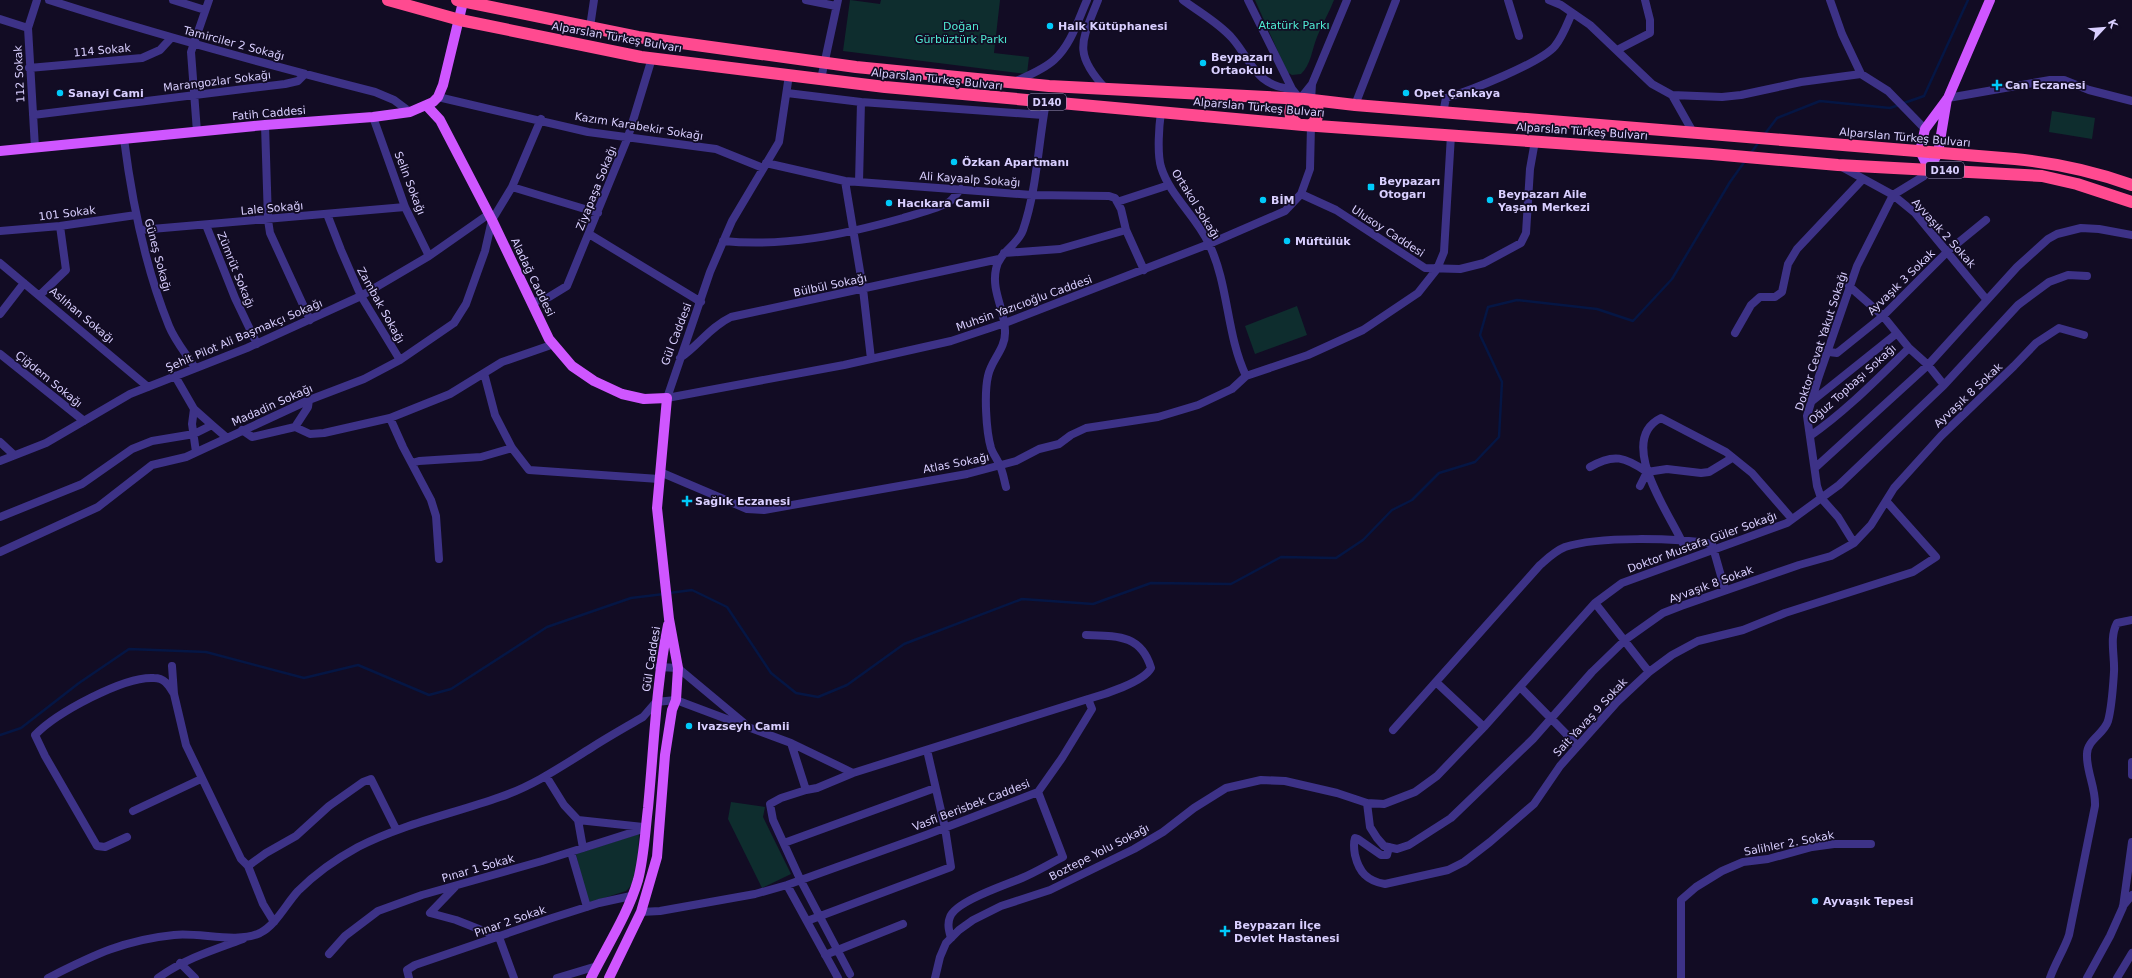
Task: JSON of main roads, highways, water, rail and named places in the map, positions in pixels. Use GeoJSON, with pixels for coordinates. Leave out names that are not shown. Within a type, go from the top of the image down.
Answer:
{"type":"FeatureCollection","features":[{"type":"Feature","properties":{"kind":"highway","name":"Alparslan Türkeş Bulvarı"},"geometry":{"type":"LineString","coordinates":[[388,0],[460,20],[652,58],[885,87],[1298,124],[1754,157],[1838,165],[2042,176],[2077,184],[2132,202]]}},
{"type":"Feature","properties":{"kind":"highway","name":"Alparslan Türkeş Bulvarı"},"geometry":{"type":"LineString","coordinates":[[461,1],[638,37],[824,63],[1013,82],[1106,89],[1305,100],[1694,134],[1776,139],[2052,162],[2084,169],[2132,185]]}},
{"type":"Feature","properties":{"kind":"highway"},"geometry":{"type":"LineString","coordinates":[[1298,124],[1293,120],[1290,110],[1293,103],[1305,100],[1316,105],[1318,112],[1316,120],[1311,125]]}},
{"type":"Feature","properties":{"kind":"main road"},"geometry":{"type":"LineString","coordinates":[[1929,169],[1938,153],[1948,98],[1990,0]]}},
{"type":"Feature","properties":{"kind":"main road"},"geometry":{"type":"LineString","coordinates":[[460,20],[461,1]]}},
{"type":"Feature","properties":{"kind":"main road","name":"Fatih Caddesi"},"geometry":{"type":"LineString","coordinates":[[0,151],[265,125],[373,117],[410,112],[427,106],[438,97],[443,85],[460,20]]}},
{"type":"Feature","properties":{"kind":"main road"},"geometry":{"type":"LineString","coordinates":[[1929,169],[1920,151],[1925,129],[1948,98]]}},
{"type":"Feature","properties":{"kind":"main road","name":"Aladağ Caddesi"},"geometry":{"type":"LineString","coordinates":[[427,106],[440,120],[491,217],[531,303],[554,344],[572,366],[594,381],[622,394],[644,399],[667,398]]}},
{"type":"Feature","properties":{"kind":"main road","name":"Gül Caddesi"},"geometry":{"type":"LineString","coordinates":[[608,978],[642,910],[657,857],[665,755],[672,710],[676,700],[678,668],[669,619],[657,508],[667,398]]}},
{"type":"Feature","properties":{"kind":"main road","name":"Gül Caddesi"},"geometry":{"type":"LineString","coordinates":[[591,978],[631,896],[641,860],[646,828],[660,667],[669,619]]}},
{"type":"Feature","properties":{"kind":"main road"},"geometry":{"type":"LineString","coordinates":[[642,910],[631,896],[648,892]]}},
{"type":"Feature","properties":{"kind":"waterway"},"geometry":{"type":"LineString","coordinates":[[1904,103],[1924,96],[1968,0]]}},
{"type":"Feature","properties":{"kind":"waterway"},"geometry":{"type":"LineString","coordinates":[[1764,135],[1777,118],[1820,101],[1890,108],[1899,105]]}},
{"type":"Feature","properties":{"kind":"waterway"},"geometry":{"type":"LineString","coordinates":[[1750,154],[1759,142]]}},
{"type":"Feature","properties":{"kind":"waterway"},"geometry":{"type":"LineString","coordinates":[[669,593],[692,590],[727,607],[771,673],[796,693],[818,697],[847,685],[904,644],[1022,599],[1093,604],[1151,583],[1231,584],[1281,557],[1336,558],[1363,540],[1392,510],[1412,500],[1439,473],[1475,462],[1499,437],[1502,382],[1480,335],[1488,307],[1517,300],[1597,309],[1633,321],[1672,279],[1730,182],[1745,161]]}},
{"type":"Feature","properties":{"kind":"waterway"},"geometry":{"type":"LineString","coordinates":[[0,735],[21,728],[79,683],[129,649],[206,652],[304,678],[358,665],[429,695],[451,689],[547,627],[631,598],[664,594]]}},
{"type":"Feature","properties":{"kind":"place","name":"Halk Kütüphanesi"},"geometry":{"type":"Point","coordinates":[1050,26]}},
{"type":"Feature","properties":{"kind":"place","name":"Beypazarı Ortaokulu"},"geometry":{"type":"Point","coordinates":[1203,63]}},
{"type":"Feature","properties":{"kind":"place","name":"Can Eczanesi"},"geometry":{"type":"Point","coordinates":[1997,85]}},
{"type":"Feature","properties":{"kind":"place","name":"Sanayi Cami"},"geometry":{"type":"Point","coordinates":[60,93]}},
{"type":"Feature","properties":{"kind":"place","name":"Opet Çankaya"},"geometry":{"type":"Point","coordinates":[1406,93]}},
{"type":"Feature","properties":{"kind":"place","name":"Özkan Apartmanı"},"geometry":{"type":"Point","coordinates":[954,162]}},
{"type":"Feature","properties":{"kind":"place","name":"Beypazarı Otogarı"},"geometry":{"type":"Point","coordinates":[1371,187]}},
{"type":"Feature","properties":{"kind":"place","name":"BİM"},"geometry":{"type":"Point","coordinates":[1263,200]}},
{"type":"Feature","properties":{"kind":"place","name":"Beypazarı Aile Yaşam Merkezi"},"geometry":{"type":"Point","coordinates":[1490,200]}},
{"type":"Feature","properties":{"kind":"place","name":"Hacıkara Camii"},"geometry":{"type":"Point","coordinates":[889,203]}},
{"type":"Feature","properties":{"kind":"place","name":"Müftülük"},"geometry":{"type":"Point","coordinates":[1287,241]}},
{"type":"Feature","properties":{"kind":"place","name":"Sağlık Eczanesi"},"geometry":{"type":"Point","coordinates":[687,501]}},
{"type":"Feature","properties":{"kind":"place","name":"Ivazseyh Camii"},"geometry":{"type":"Point","coordinates":[689,726]}},
{"type":"Feature","properties":{"kind":"place","name":"Ayvaşık Tepesi"},"geometry":{"type":"Point","coordinates":[1815,901]}},
{"type":"Feature","properties":{"kind":"place","name":"Beypazarı İlçe Devlet Hastanesi"},"geometry":{"type":"Point","coordinates":[1225,931]}},
{"type":"Feature","properties":{"kind":"park label","name":"Atatürk Parkı"},"geometry":{"type":"Point","coordinates":[1294,25]}},
{"type":"Feature","properties":{"kind":"park label","name":"Doğan Gürbüztürk Parkı"},"geometry":{"type":"Point","coordinates":[961,32]}}]}
